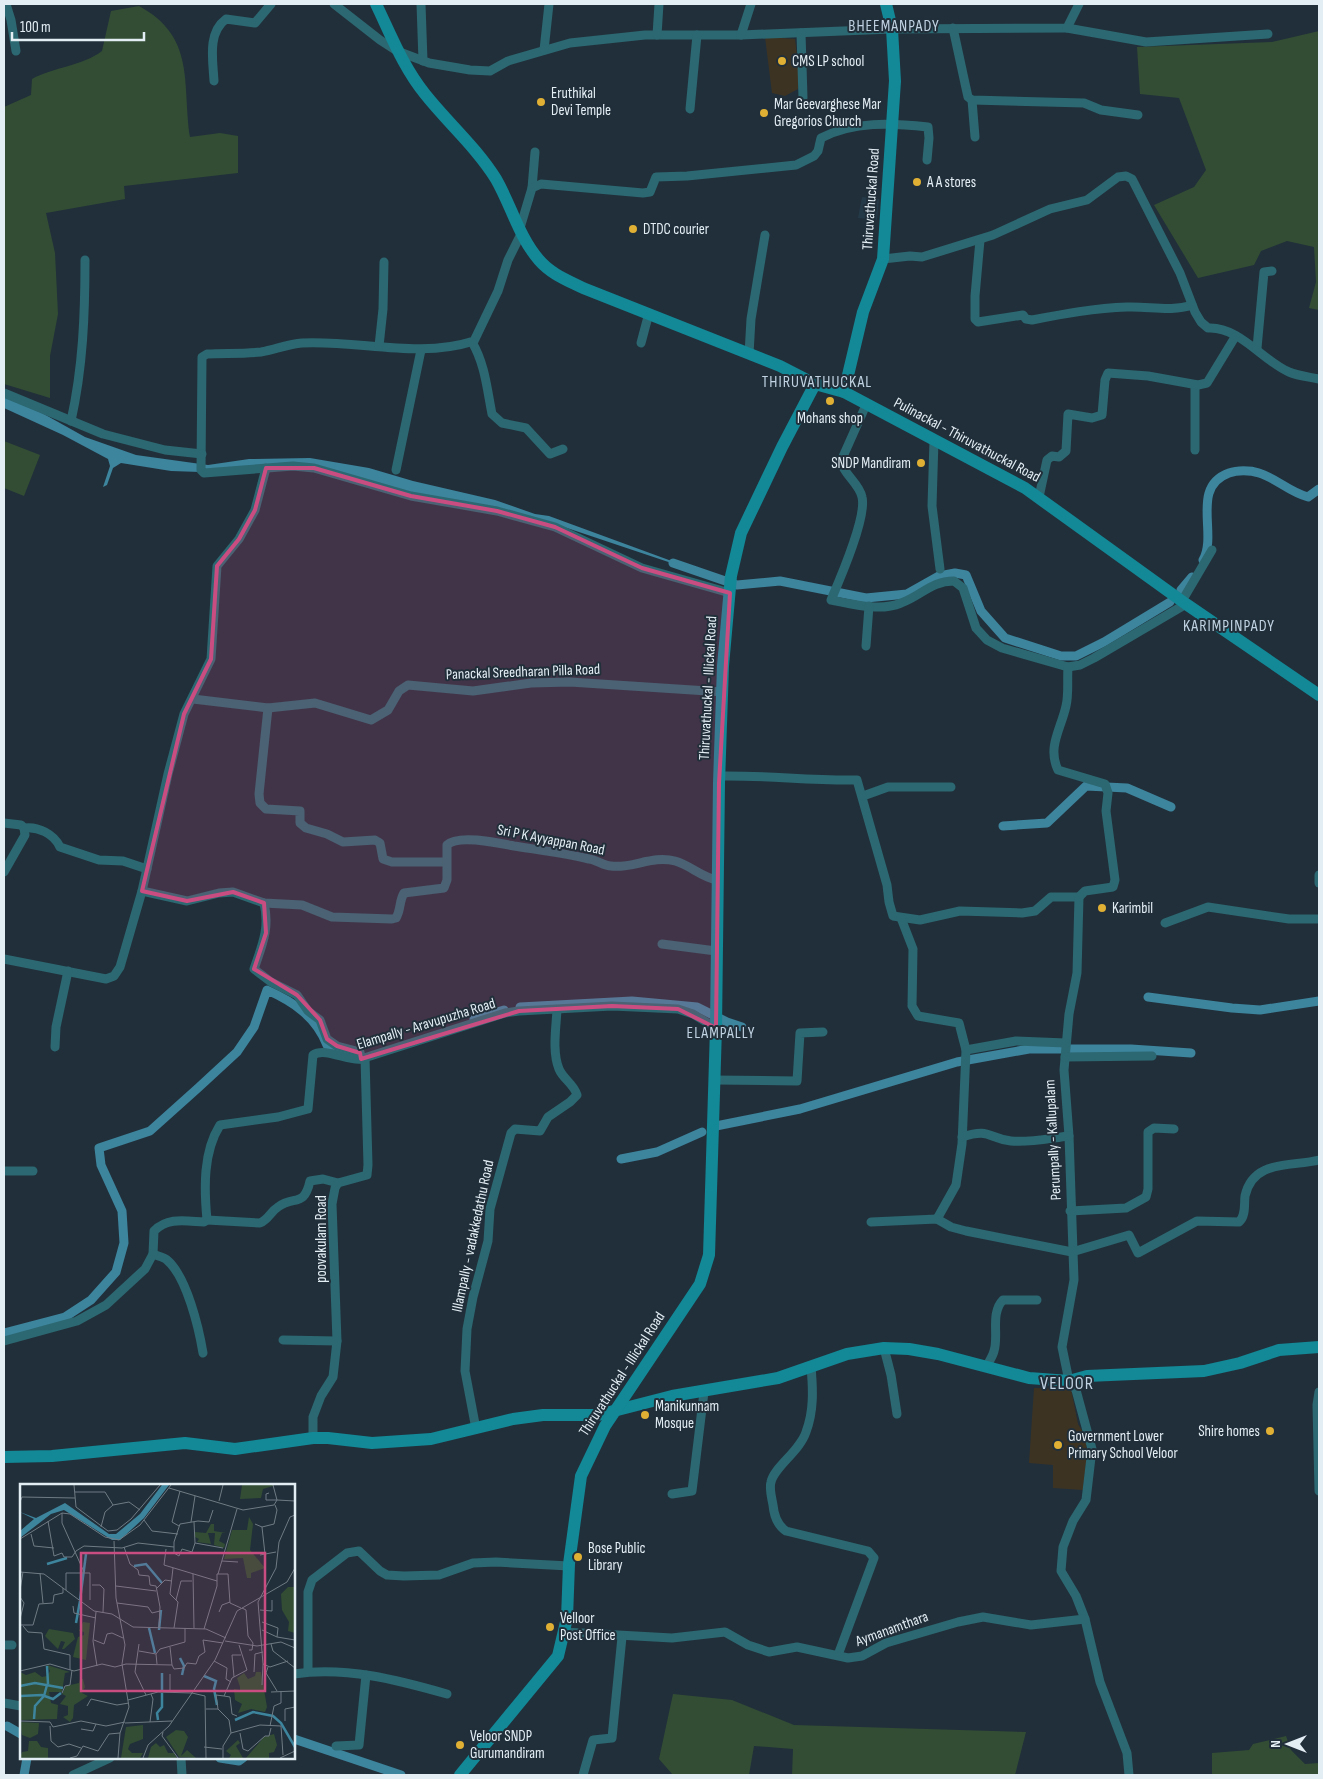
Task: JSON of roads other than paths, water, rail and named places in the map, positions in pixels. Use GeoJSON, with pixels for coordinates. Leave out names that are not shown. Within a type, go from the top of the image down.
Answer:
{"type":"FeatureCollection","features":[{"type":"Feature","properties":{"kind":"main road","name":"Pulinackal - Thiruvathuckal Road"},"geometry":{"type":"LineString","coordinates":[[376,4],[397,51],[425,94],[486,165],[533,253],[554,274],[584,288],[749,354],[815,384],[844,392],[1012,480],[1039,497],[1179,599],[1319,694]]}},
{"type":"Feature","properties":{"kind":"main road","name":"Thiruvathuckal Road"},"geometry":{"type":"LineString","coordinates":[[844,392],[863,312],[883,259],[895,80],[892,29],[886,4]]}},
{"type":"Feature","properties":{"kind":"main road","name":"Thiruvathuckal - Illickal Road"},"geometry":{"type":"LineString","coordinates":[[460,1775],[499,1726],[553,1664],[562,1644],[567,1618],[568,1566],[581,1476],[598,1438],[700,1284],[705,1272],[709,1255],[716,1020],[719,776],[731,576],[736,551],[744,527],[815,384]]}},
{"type":"Feature","properties":{"kind":"main road"},"geometry":{"type":"LineString","coordinates":[[4,1457],[52,1456],[185,1444],[235,1449],[313,1438],[372,1443],[431,1439],[528,1417],[598,1415],[672,1396],[778,1378],[846,1354],[884,1348],[909,1349],[987,1366],[1030,1378],[1069,1381],[1088,1376],[1204,1371],[1240,1363],[1280,1350],[1319,1347]]}},
{"type":"Feature","properties":{"kind":"street"},"geometry":{"type":"LineString","coordinates":[[6,4],[11,20],[16,51]]}},
{"type":"Feature","properties":{"kind":"street"},"geometry":{"type":"LineString","coordinates":[[214,81],[213,46],[216,31],[224,21],[230,19],[255,23],[271,4]]}},
{"type":"Feature","properties":{"kind":"street"},"geometry":{"type":"LineString","coordinates":[[334,4],[397,51],[422,61],[470,70],[490,71],[508,61],[570,43],[657,35],[741,35],[892,29],[1067,28],[1146,42],[1268,34]]}},
{"type":"Feature","properties":{"kind":"street"},"geometry":{"type":"LineString","coordinates":[[421,4],[422,61]]}},
{"type":"Feature","properties":{"kind":"street"},"geometry":{"type":"LineString","coordinates":[[544,50],[549,4]]}},
{"type":"Feature","properties":{"kind":"street"},"geometry":{"type":"LineString","coordinates":[[657,35],[659,4]]}},
{"type":"Feature","properties":{"kind":"street"},"geometry":{"type":"LineString","coordinates":[[741,35],[751,4]]}},
{"type":"Feature","properties":{"kind":"street"},"geometry":{"type":"LineString","coordinates":[[1067,28],[1079,4]]}},
{"type":"Feature","properties":{"kind":"street"},"geometry":{"type":"LineString","coordinates":[[953,28],[968,97],[972,100],[1084,103],[1101,110],[1138,115]]}},
{"type":"Feature","properties":{"kind":"street"},"geometry":{"type":"LineString","coordinates":[[801,33],[803,98]]}},
{"type":"Feature","properties":{"kind":"street"},"geometry":{"type":"LineString","coordinates":[[690,109],[697,35]]}},
{"type":"Feature","properties":{"kind":"street"},"geometry":{"type":"LineString","coordinates":[[972,100],[975,137]]}},
{"type":"Feature","properties":{"kind":"street"},"geometry":{"type":"LineString","coordinates":[[532,188],[542,184],[643,193],[650,192],[656,177],[687,176],[796,165],[810,160],[818,151],[821,138],[837,129],[861,124],[928,127],[927,160]]}},
{"type":"Feature","properties":{"kind":"street"},"geometry":{"type":"LineString","coordinates":[[535,152],[532,188],[521,230],[508,260],[498,291],[472,342],[456,347],[421,350],[380,346],[300,343],[260,352],[207,354],[202,357],[201,462],[204,473],[266,468],[314,468],[411,496],[497,511],[555,527],[642,568],[730,591]]}},
{"type":"Feature","properties":{"kind":"street"},"geometry":{"type":"LineString","coordinates":[[883,259],[910,256],[922,257],[980,240],[1050,209],[1087,200],[1118,178],[1126,176],[1132,179],[1180,273],[1192,305],[1201,322],[1208,328],[1218,328],[1257,348],[1289,372],[1319,379]]}},
{"type":"Feature","properties":{"kind":"street"},"geometry":{"type":"LineString","coordinates":[[749,354],[751,319],[765,235]]}},
{"type":"Feature","properties":{"kind":"street"},"geometry":{"type":"LineString","coordinates":[[980,240],[975,296],[975,319],[978,322],[1023,315],[1026,319],[1032,320],[1100,308],[1145,306],[1178,310],[1192,305]]}},
{"type":"Feature","properties":{"kind":"street"},"geometry":{"type":"LineString","coordinates":[[70,420],[78,390],[84,336],[85,260]]}},
{"type":"Feature","properties":{"kind":"street"},"geometry":{"type":"LineString","coordinates":[[380,346],[384,262]]}},
{"type":"Feature","properties":{"kind":"street"},"geometry":{"type":"LineString","coordinates":[[1257,348],[1264,272],[1272,271]]}},
{"type":"Feature","properties":{"kind":"street"},"geometry":{"type":"LineString","coordinates":[[641,344],[649,313]]}},
{"type":"Feature","properties":{"kind":"street"},"geometry":{"type":"LineString","coordinates":[[1039,497],[1047,460],[1052,456],[1059,457],[1066,451],[1068,414],[1092,418],[1102,415],[1105,380],[1108,373],[1148,376],[1195,385],[1206,383],[1235,336]]}},
{"type":"Feature","properties":{"kind":"street"},"geometry":{"type":"LineString","coordinates":[[472,342],[479,354],[484,370],[492,414],[502,423],[526,428],[550,454],[562,449]]}},
{"type":"Feature","properties":{"kind":"street"},"geometry":{"type":"LineString","coordinates":[[396,470],[421,350]]}},
{"type":"Feature","properties":{"kind":"street"},"geometry":{"type":"LineString","coordinates":[[1194,450],[1195,385]]}},
{"type":"Feature","properties":{"kind":"street"},"geometry":{"type":"LineString","coordinates":[[4,393],[136,444],[201,462]]}},
{"type":"Feature","properties":{"kind":"street"},"geometry":{"type":"LineString","coordinates":[[866,405],[841,460],[844,468],[860,490],[863,499],[858,528],[831,600],[869,606],[900,604],[933,584],[954,581],[963,588],[976,628],[987,640],[1016,654],[1068,667],[1080,665],[1094,658],[1179,599],[1212,550]]}},
{"type":"Feature","properties":{"kind":"street"},"geometry":{"type":"LineString","coordinates":[[934,440],[932,506],[940,569]]}},
{"type":"Feature","properties":{"kind":"street"},"geometry":{"type":"LineString","coordinates":[[4,959],[106,979],[114,976],[120,967],[142,891],[170,766],[184,714],[212,659],[217,566],[239,539],[255,510],[266,468]]}},
{"type":"Feature","properties":{"kind":"street"},"geometry":{"type":"LineString","coordinates":[[866,646],[869,606]]}},
{"type":"Feature","properties":{"kind":"street"},"geometry":{"type":"LineString","coordinates":[[719,776],[762,775],[826,780],[857,780],[887,885],[888,902],[893,916],[920,920],[960,911],[1022,913],[1035,911],[1051,898],[1079,897],[1085,891],[1113,887],[1115,880],[1106,811],[1108,793],[1105,784],[1058,770],[1052,751],[1066,705],[1068,667]]}},
{"type":"Feature","properties":{"kind":"street","name":"Panackal Sreedharan Pilla Road"},"geometry":{"type":"LineString","coordinates":[[193,699],[268,708],[315,702],[373,719],[388,710],[399,691],[408,685],[473,691],[531,683],[570,682],[723,692]]}},
{"type":"Feature","properties":{"kind":"street"},"geometry":{"type":"LineString","coordinates":[[268,708],[259,794],[260,803],[266,809],[300,810],[300,823],[306,828],[328,834],[343,842],[376,840],[380,843],[383,859],[392,862],[446,862]]}},
{"type":"Feature","properties":{"kind":"street"},"geometry":{"type":"LineString","coordinates":[[863,796],[888,787],[951,787]]}},
{"type":"Feature","properties":{"kind":"street"},"geometry":{"type":"LineString","coordinates":[[4,823],[21,825],[24,828],[25,835],[4,872]]}},
{"type":"Feature","properties":{"kind":"street"},"geometry":{"type":"LineString","coordinates":[[24,828],[32,826],[44,832],[56,840],[60,847],[70,851],[98,860],[123,861],[147,869]]}},
{"type":"Feature","properties":{"kind":"street","name":"Sri P K Ayyappan Road"},"geometry":{"type":"LineString","coordinates":[[264,903],[302,905],[332,916],[396,918],[404,893],[438,890],[446,885],[447,845],[451,841],[489,841],[592,859],[612,867],[652,859],[677,861],[706,878],[717,880]]}},
{"type":"Feature","properties":{"kind":"street"},"geometry":{"type":"LineString","coordinates":[[1319,875],[1319,883]]}},
{"type":"Feature","properties":{"kind":"street"},"geometry":{"type":"LineString","coordinates":[[142,891],[187,901],[219,893],[233,892],[264,903],[268,918],[266,933],[254,969],[271,982],[297,995],[308,1011],[320,1020],[327,1039],[337,1046],[362,1057]]}},
{"type":"Feature","properties":{"kind":"street","name":"Perumpally - Kallupalam"},"geometry":{"type":"LineString","coordinates":[[1079,897],[1077,973],[1066,1043],[1064,1081],[1069,1136],[1072,1252],[1075,1265],[1062,1347],[1069,1381],[1076,1390],[1092,1449],[1086,1500],[1073,1521],[1063,1547],[1061,1571],[1076,1596],[1085,1619],[1100,1682],[1127,1753],[1129,1775]]}},
{"type":"Feature","properties":{"kind":"street"},"geometry":{"type":"LineString","coordinates":[[1165,923],[1208,907],[1289,919],[1319,919]]}},
{"type":"Feature","properties":{"kind":"street"},"geometry":{"type":"LineString","coordinates":[[902,918],[913,949],[912,1006],[918,1016],[959,1023],[965,1057],[962,1137],[956,1185],[937,1219]]}},
{"type":"Feature","properties":{"kind":"street"},"geometry":{"type":"LineString","coordinates":[[662,944],[716,951]]}},
{"type":"Feature","properties":{"kind":"street"},"geometry":{"type":"LineString","coordinates":[[55,1047],[56,1027],[68,971]]}},
{"type":"Feature","properties":{"kind":"street","name":"Elampally - Aravupuzha Road"},"geometry":{"type":"LineString","coordinates":[[207,1220],[206,1171],[210,1140],[220,1125],[278,1117],[308,1109],[313,1055],[316,1053],[321,1052],[353,1060],[505,1013],[612,1006],[678,1008],[716,1020]]}},
{"type":"Feature","properties":{"kind":"street","name":"Illampally - vadakkedathu Road"},"geometry":{"type":"LineString","coordinates":[[476,1429],[465,1371],[467,1330],[473,1297],[488,1241],[490,1209],[511,1133],[519,1129],[540,1131],[548,1117],[577,1095],[575,1088],[559,1071],[556,1059],[556,1010]]}},
{"type":"Feature","properties":{"kind":"street"},"geometry":{"type":"LineString","coordinates":[[714,1080],[797,1081],[800,1033],[822,1032]]}},
{"type":"Feature","properties":{"kind":"street"},"geometry":{"type":"LineString","coordinates":[[965,1057],[1016,1041],[1066,1043]]}},
{"type":"Feature","properties":{"kind":"street"},"geometry":{"type":"LineString","coordinates":[[1065,1057],[1152,1056]]}},
{"type":"Feature","properties":{"kind":"street","name":"poovakulam Road"},"geometry":{"type":"LineString","coordinates":[[313,1438],[313,1417],[321,1396],[333,1377],[337,1341],[332,1204],[335,1188],[338,1183],[367,1175],[362,1057]]}},
{"type":"Feature","properties":{"kind":"street"},"geometry":{"type":"LineString","coordinates":[[1070,1211],[1126,1208],[1146,1197],[1148,1189],[1148,1132],[1154,1128],[1174,1129]]}},
{"type":"Feature","properties":{"kind":"street"},"geometry":{"type":"LineString","coordinates":[[962,1137],[975,1133],[988,1133],[1010,1141],[1069,1136]]}},
{"type":"Feature","properties":{"kind":"street"},"geometry":{"type":"LineString","coordinates":[[870,1222],[937,1219],[951,1227],[966,1231],[1072,1252],[1129,1235],[1138,1253],[1197,1222],[1240,1222],[1244,1216],[1246,1193],[1250,1184],[1262,1171],[1280,1164],[1319,1160]]}},
{"type":"Feature","properties":{"kind":"street"},"geometry":{"type":"LineString","coordinates":[[4,1171],[33,1171]]}},
{"type":"Feature","properties":{"kind":"street"},"geometry":{"type":"LineString","coordinates":[[4,1341],[77,1321],[106,1305],[145,1269],[153,1254],[154,1231],[162,1223],[170,1221],[204,1222],[207,1220],[260,1223],[268,1220],[279,1206],[300,1200],[307,1194],[310,1181],[323,1179],[338,1183]]}},
{"type":"Feature","properties":{"kind":"street"},"geometry":{"type":"LineString","coordinates":[[153,1254],[167,1260],[177,1273],[193,1308],[203,1353]]}},
{"type":"Feature","properties":{"kind":"street"},"geometry":{"type":"LineString","coordinates":[[987,1366],[995,1351],[994,1333],[999,1304],[1002,1300],[1037,1300]]}},
{"type":"Feature","properties":{"kind":"street"},"geometry":{"type":"LineString","coordinates":[[283,1340],[337,1341]]}},
{"type":"Feature","properties":{"kind":"street"},"geometry":{"type":"LineString","coordinates":[[884,1348],[891,1375],[897,1414]]}},
{"type":"Feature","properties":{"kind":"street"},"geometry":{"type":"LineString","coordinates":[[811,1367],[813,1394],[806,1432],[793,1455],[777,1472],[771,1483],[773,1509],[778,1526],[786,1531],[868,1551],[874,1558],[838,1655]]}},
{"type":"Feature","properties":{"kind":"street"},"geometry":{"type":"LineString","coordinates":[[672,1494],[692,1490],[704,1392]]}},
{"type":"Feature","properties":{"kind":"street"},"geometry":{"type":"LineString","coordinates":[[1319,1392],[1317,1405],[1319,1491]]}},
{"type":"Feature","properties":{"kind":"street"},"geometry":{"type":"LineString","coordinates":[[308,1671],[308,1592],[312,1580],[347,1553],[359,1551],[380,1571],[387,1575],[404,1576],[439,1576],[473,1563],[496,1562],[568,1566]]}},
{"type":"Feature","properties":{"kind":"street","name":"Aymanamthara"},"geometry":{"type":"LineString","coordinates":[[564,1632],[622,1637],[681,1638],[707,1632],[725,1632],[748,1645],[769,1652],[797,1647],[848,1658],[862,1656],[894,1641],[958,1622],[984,1618],[1031,1625],[1085,1619]]}},
{"type":"Feature","properties":{"kind":"street"},"geometry":{"type":"LineString","coordinates":[[582,1775],[593,1740],[612,1738],[622,1637]]}},
{"type":"Feature","properties":{"kind":"street"},"geometry":{"type":"LineString","coordinates":[[295,1674],[308,1671],[366,1675],[398,1680],[447,1694]]}},
{"type":"Feature","properties":{"kind":"street"},"geometry":{"type":"LineString","coordinates":[[336,1746],[358,1745],[366,1675]]}},
{"type":"Feature","properties":{"kind":"street"},"geometry":{"type":"LineString","coordinates":[[4,1703],[20,1706]]}},
{"type":"Feature","properties":{"kind":"street"},"geometry":{"type":"LineString","coordinates":[[73,1775],[108,1759]]}},
{"type":"Feature","properties":{"kind":"street"},"geometry":{"type":"LineString","coordinates":[[181,1759],[182,1775]]}},
{"type":"Feature","properties":{"kind":"water"},"geometry":{"type":"Polygon","coordinates":[[[4,397],[42,413],[85,437],[136,455],[208,465],[249,459],[310,458],[369,468],[413,481],[495,500],[535,514],[549,516],[737,585],[558,525],[421,496],[320,467],[200,472],[171,471],[121,463],[113,468],[107,485],[103,487],[110,466],[108,459],[63,435],[4,408],[4,397]]]}},
{"type":"Feature","properties":{"kind":"waterway"},"geometry":{"type":"LineString","coordinates":[[1203,560],[1207,549],[1208,500],[1211,489],[1217,480],[1232,472],[1248,471],[1265,475],[1308,497],[1319,489]]}},
{"type":"Feature","properties":{"kind":"waterway"},"geometry":{"type":"LineString","coordinates":[[673,563],[737,585],[780,581],[866,598],[907,594],[939,576],[955,573],[966,575],[981,611],[1005,638],[1061,656],[1076,656],[1104,642],[1170,602]]}},
{"type":"Feature","properties":{"kind":"waterway"},"geometry":{"type":"LineString","coordinates":[[1181,590],[1192,577]]}},
{"type":"Feature","properties":{"kind":"waterway"},"geometry":{"type":"LineString","coordinates":[[1003,826],[1047,823],[1086,786],[1127,788],[1171,807]]}},
{"type":"Feature","properties":{"kind":"waterway"},"geometry":{"type":"LineString","coordinates":[[4,1333],[65,1317],[91,1300],[116,1272],[124,1243],[122,1211],[101,1165],[99,1148],[150,1131],[237,1052],[254,1027],[267,990],[295,1005],[317,1026],[327,1045],[344,1053]]}},
{"type":"Feature","properties":{"kind":"waterway"},"geometry":{"type":"LineString","coordinates":[[1148,997],[1260,1010],[1319,1001]]}},
{"type":"Feature","properties":{"kind":"waterway"},"geometry":{"type":"LineString","coordinates":[[520,1007],[632,1001],[697,1007],[727,1022],[742,1027]]}},
{"type":"Feature","properties":{"kind":"waterway"},"geometry":{"type":"LineString","coordinates":[[474,1019],[504,1010]]}},
{"type":"Feature","properties":{"kind":"waterway"},"geometry":{"type":"LineString","coordinates":[[716,1126],[800,1109],[957,1062],[1029,1049],[1131,1049],[1191,1053]]}},
{"type":"Feature","properties":{"kind":"waterway"},"geometry":{"type":"LineString","coordinates":[[621,1159],[657,1152],[702,1132]]}},
{"type":"Feature","properties":{"kind":"waterway"},"geometry":{"type":"LineString","coordinates":[[7,1726],[20,1733]]}},
{"type":"Feature","properties":{"kind":"waterway"},"geometry":{"type":"LineString","coordinates":[[295,1739],[401,1775]]}},
{"type":"Feature","properties":{"kind":"waterway"},"geometry":{"type":"LineString","coordinates":[[24,1775],[27,1759]]}},
{"type":"Feature","properties":{"kind":"waterway"},"geometry":{"type":"LineString","coordinates":[[226,1759],[239,1761],[242,1759]]}},
{"type":"Feature","properties":{"kind":"place","name":"CMS LP school"},"geometry":{"type":"Point","coordinates":[782,61]}},
{"type":"Feature","properties":{"kind":"place","name":"Eruthikal Devi Temple"},"geometry":{"type":"Point","coordinates":[541,102]}},
{"type":"Feature","properties":{"kind":"place","name":"Mar Geevarghese Mar Gregorios Church"},"geometry":{"type":"Point","coordinates":[764,113]}},
{"type":"Feature","properties":{"kind":"place","name":"A A stores"},"geometry":{"type":"Point","coordinates":[917,182]}},
{"type":"Feature","properties":{"kind":"place","name":"DTDC courier"},"geometry":{"type":"Point","coordinates":[633,229]}},
{"type":"Feature","properties":{"kind":"place","name":"Mohans shop"},"geometry":{"type":"Point","coordinates":[830,401]}},
{"type":"Feature","properties":{"kind":"place","name":"SNDP Mandiram"},"geometry":{"type":"Point","coordinates":[921,463]}},
{"type":"Feature","properties":{"kind":"place","name":"Karimbil"},"geometry":{"type":"Point","coordinates":[1102,908]}},
{"type":"Feature","properties":{"kind":"place","name":"Manikunnam Mosque"},"geometry":{"type":"Point","coordinates":[645,1415]}},
{"type":"Feature","properties":{"kind":"place","name":"Shire homes"},"geometry":{"type":"Point","coordinates":[1270,1431]}},
{"type":"Feature","properties":{"kind":"place","name":"Government Lower Primary School Veloor"},"geometry":{"type":"Point","coordinates":[1058,1445]}},
{"type":"Feature","properties":{"kind":"place","name":"Bose Public Library"},"geometry":{"type":"Point","coordinates":[578,1557]}},
{"type":"Feature","properties":{"kind":"place","name":"Velloor Post Office"},"geometry":{"type":"Point","coordinates":[550,1627]}},
{"type":"Feature","properties":{"kind":"place","name":"Veloor SNDP Gurumandiram"},"geometry":{"type":"Point","coordinates":[460,1745]}},
{"type":"Feature","properties":{"kind":"district","name":"BHEEMANPADY"},"geometry":{"type":"Point","coordinates":[894,26]}},
{"type":"Feature","properties":{"kind":"district","name":"THIRUVATHUCKAL"},"geometry":{"type":"Point","coordinates":[817,382]}},
{"type":"Feature","properties":{"kind":"district","name":"KARIMPINPADY"},"geometry":{"type":"Point","coordinates":[1229,626]}},
{"type":"Feature","properties":{"kind":"district","name":"ELAMPALLY"},"geometry":{"type":"Point","coordinates":[721,1033]}},
{"type":"Feature","properties":{"kind":"district","name":"VELOOR"},"geometry":{"type":"Point","coordinates":[1067,1383]}}]}
